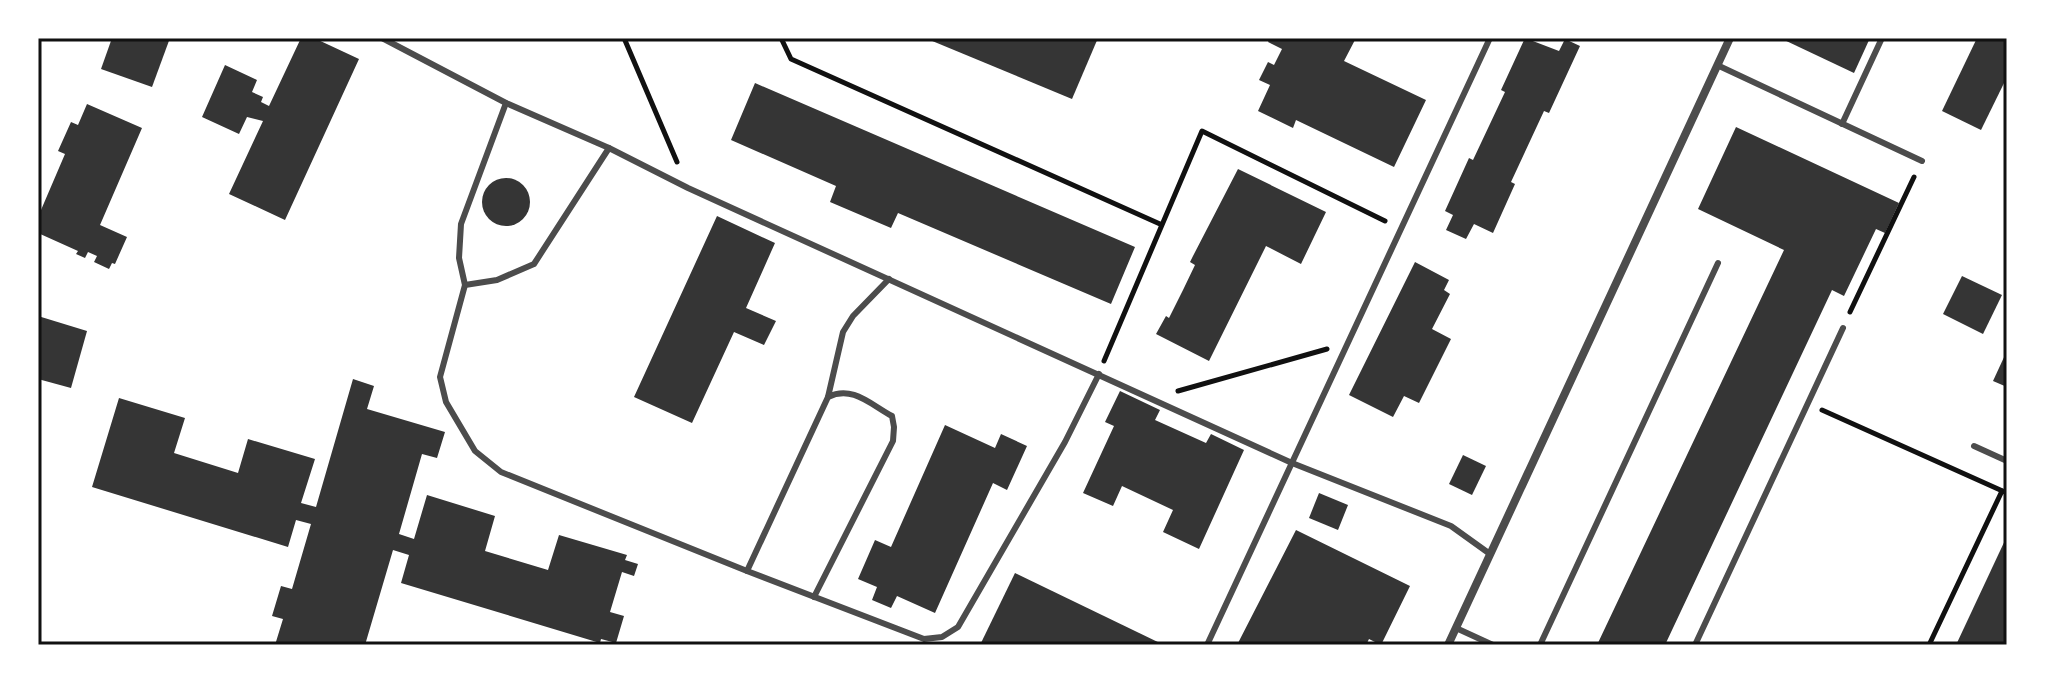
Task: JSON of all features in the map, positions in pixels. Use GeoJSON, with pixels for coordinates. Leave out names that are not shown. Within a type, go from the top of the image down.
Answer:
{"type":"FeatureCollection","features":[{"type":"Feature","properties":{"kind":"street"},"geometry":{"type":"LineString","coordinates":[[1448,645],[1730,38]]}},
{"type":"Feature","properties":{"kind":"lane"},"geometry":{"type":"LineString","coordinates":[[382,38],[506,103],[609,148],[688,188],[1292,463],[1451,526],[1490,554]]}},
{"type":"Feature","properties":{"kind":"lane"},"geometry":{"type":"LineString","coordinates":[[1207,645],[1490,38]]}},
{"type":"Feature","properties":{"kind":"lane"},"geometry":{"type":"LineString","coordinates":[[1842,124],[1882,38]]}},
{"type":"Feature","properties":{"kind":"lane"},"geometry":{"type":"LineString","coordinates":[[1717,65],[1922,161]]}},
{"type":"Feature","properties":{"kind":"lane"},"geometry":{"type":"LineString","coordinates":[[506,103],[461,224],[459,258],[465,285],[440,377],[446,402],[475,451],[501,472],[924,639],[942,637],[958,627],[1065,442],[1099,374]]}},
{"type":"Feature","properties":{"kind":"lane"},"geometry":{"type":"LineString","coordinates":[[465,285],[497,280],[534,264],[609,148]]}},
{"type":"Feature","properties":{"kind":"lane"},"geometry":{"type":"LineString","coordinates":[[1540,645],[1718,263]]}},
{"type":"Feature","properties":{"kind":"lane"},"geometry":{"type":"LineString","coordinates":[[747,571],[828,397],[843,332],[853,316],[889,279]]}},
{"type":"Feature","properties":{"kind":"lane"},"geometry":{"type":"LineString","coordinates":[[1695,645],[1843,328]]}},
{"type":"Feature","properties":{"kind":"lane"},"geometry":{"type":"LineString","coordinates":[[814,597],[893,441],[894,427],[892,416],[847,391],[828,397]]}},
{"type":"Feature","properties":{"kind":"lane"},"geometry":{"type":"LineString","coordinates":[[1974,446],[2007,461]]}},
{"type":"Feature","properties":{"kind":"lane"},"geometry":{"type":"LineString","coordinates":[[1456,628],[1493,645]]}},
{"type":"Feature","properties":{"kind":"path"},"geometry":{"type":"LineString","coordinates":[[624,38],[688,188]]}},
{"type":"Feature","properties":{"kind":"path"},"geometry":{"type":"LineString","coordinates":[[781,38],[791,59],[1160,224]]}},
{"type":"Feature","properties":{"kind":"path"},"geometry":{"type":"LineString","coordinates":[[1099,374],[1202,131],[1401,228]]}},
{"type":"Feature","properties":{"kind":"path"},"geometry":{"type":"LineString","coordinates":[[1843,328],[1922,161]]}},
{"type":"Feature","properties":{"kind":"path"},"geometry":{"type":"LineString","coordinates":[[1151,399],[1348,343]]}},
{"type":"Feature","properties":{"kind":"path"},"geometry":{"type":"LineString","coordinates":[[1807,403],[2004,492],[1929,645]]}},
{"type":"Feature","properties":{"kind":"building"},"geometry":{"type":"Polygon","coordinates":[[[112,38],[170,38],[152,87],[101,69],[112,38]]]}},
{"type":"Feature","properties":{"kind":"building"},"geometry":{"type":"Polygon","coordinates":[[[301,38],[314,38],[359,59],[285,220],[229,194],[263,121],[247,117],[239,134],[202,117],[225,65],[257,80],[252,92],[263,97],[261,102],[269,106],[301,38]]]}},
{"type":"Feature","properties":{"kind":"building"},"geometry":{"type":"Polygon","coordinates":[[[925,38],[1098,38],[1072,99],[925,38]]]}},
{"type":"Feature","properties":{"kind":"building"},"geometry":{"type":"Polygon","coordinates":[[[1270,38],[1356,38],[1344,61],[1426,100],[1394,167],[1296,120],[1293,128],[1258,111],[1270,85],[1259,80],[1268,62],[1274,65],[1282,49],[1268,42],[1270,38]]]}},
{"type":"Feature","properties":{"kind":"building"},"geometry":{"type":"Polygon","coordinates":[[[1525,38],[1559,51],[1565,39],[1580,46],[1549,113],[1544,111],[1511,182],[1515,184],[1493,233],[1474,224],[1466,239],[1446,230],[1453,215],[1445,211],[1469,158],[1473,160],[1505,92],[1501,90],[1525,38]]]}},
{"type":"Feature","properties":{"kind":"building"},"geometry":{"type":"Polygon","coordinates":[[[1780,38],[1870,38],[1854,73],[1780,38]]]}},
{"type":"Feature","properties":{"kind":"building"},"geometry":{"type":"Polygon","coordinates":[[[1977,38],[2007,38],[2007,77],[1981,130],[1942,111],[1977,38]]]}},
{"type":"Feature","properties":{"kind":"building"},"geometry":{"type":"Polygon","coordinates":[[[755,83],[1135,247],[1111,304],[898,213],[891,228],[830,202],[836,186],[731,140],[755,83]]]}},
{"type":"Feature","properties":{"kind":"building"},"geometry":{"type":"Polygon","coordinates":[[[87,104],[142,128],[100,225],[127,237],[115,264],[112,263],[109,269],[94,262],[97,256],[88,252],[85,258],[76,254],[78,251],[38,233],[38,217],[65,154],[58,151],[71,122],[78,125],[87,104]]]}},
{"type":"Feature","properties":{"kind":"building"},"geometry":{"type":"Polygon","coordinates":[[[1736,127],[1899,203],[1885,233],[1876,229],[1844,296],[1832,290],[1665,645],[1597,645],[1784,250],[1698,209],[1736,127]]]}},
{"type":"Feature","properties":{"kind":"building"},"geometry":{"type":"Polygon","coordinates":[[[1238,169],[1326,212],[1301,264],[1266,246],[1209,361],[1156,334],[1166,316],[1169,318],[1183,290],[1195,265],[1190,262],[1238,169]]]}},
{"type":"Feature","properties":{"kind":"building"},"geometry":{"type":"Polygon","coordinates":[[[506,178],[523,185],[530,202],[523,219],[506,226],[489,219],[482,202],[489,185],[506,178]]]}},
{"type":"Feature","properties":{"kind":"building"},"geometry":{"type":"Polygon","coordinates":[[[717,216],[775,243],[746,308],[776,321],[764,345],[734,332],[692,423],[634,397],[717,216]]]}},
{"type":"Feature","properties":{"kind":"building"},"geometry":{"type":"Polygon","coordinates":[[[1415,262],[1449,280],[1444,290],[1450,294],[1432,329],[1451,339],[1419,403],[1404,396],[1393,417],[1349,395],[1415,262]]]}},
{"type":"Feature","properties":{"kind":"building"},"geometry":{"type":"Polygon","coordinates":[[[1962,276],[2002,295],[1983,334],[1943,314],[1962,276]]]}},
{"type":"Feature","properties":{"kind":"building"},"geometry":{"type":"Polygon","coordinates":[[[38,316],[87,331],[71,388],[38,379],[38,316]]]}},
{"type":"Feature","properties":{"kind":"building"},"geometry":{"type":"Polygon","coordinates":[[[2007,356],[2007,387],[1993,381],[2007,356]]]}},
{"type":"Feature","properties":{"kind":"building"},"geometry":{"type":"Polygon","coordinates":[[[353,379],[374,386],[367,409],[445,432],[437,458],[422,454],[399,534],[414,539],[427,495],[495,516],[485,551],[548,570],[559,535],[627,555],[625,560],[638,564],[634,576],[622,572],[610,612],[624,616],[616,643],[601,639],[600,643],[401,583],[409,555],[393,550],[365,645],[275,645],[283,619],[272,616],[281,586],[292,589],[311,524],[296,520],[288,547],[92,487],[119,398],[185,418],[174,453],[238,473],[248,439],[315,459],[301,503],[316,507],[353,379]]]}},
{"type":"Feature","properties":{"kind":"building"},"geometry":{"type":"Polygon","coordinates":[[[1120,391],[1160,410],[1155,420],[1206,443],[1211,434],[1244,450],[1199,549],[1163,532],[1173,510],[1122,486],[1113,506],[1083,493],[1114,426],[1105,422],[1120,391]]]}},
{"type":"Feature","properties":{"kind":"building"},"geometry":{"type":"Polygon","coordinates":[[[945,425],[995,448],[1001,434],[1027,446],[1007,490],[993,483],[935,613],[897,596],[891,608],[872,600],[877,587],[858,579],[875,540],[891,547],[945,425]]]}},
{"type":"Feature","properties":{"kind":"building"},"geometry":{"type":"Polygon","coordinates":[[[1463,455],[1486,466],[1472,495],[1449,484],[1463,455]]]}},
{"type":"Feature","properties":{"kind":"building"},"geometry":{"type":"Polygon","coordinates":[[[1319,493],[1348,505],[1338,530],[1309,518],[1319,493]]]}},
{"type":"Feature","properties":{"kind":"building"},"geometry":{"type":"Polygon","coordinates":[[[1296,530],[1410,586],[1381,645],[1369,639],[1366,645],[1237,645],[1296,530]]]}},
{"type":"Feature","properties":{"kind":"building"},"geometry":{"type":"Polygon","coordinates":[[[2007,536],[2007,645],[1956,645],[2007,536]]]}},
{"type":"Feature","properties":{"kind":"building"},"geometry":{"type":"Polygon","coordinates":[[[1015,573],[1164,645],[980,645],[1015,573]]]}}]}
